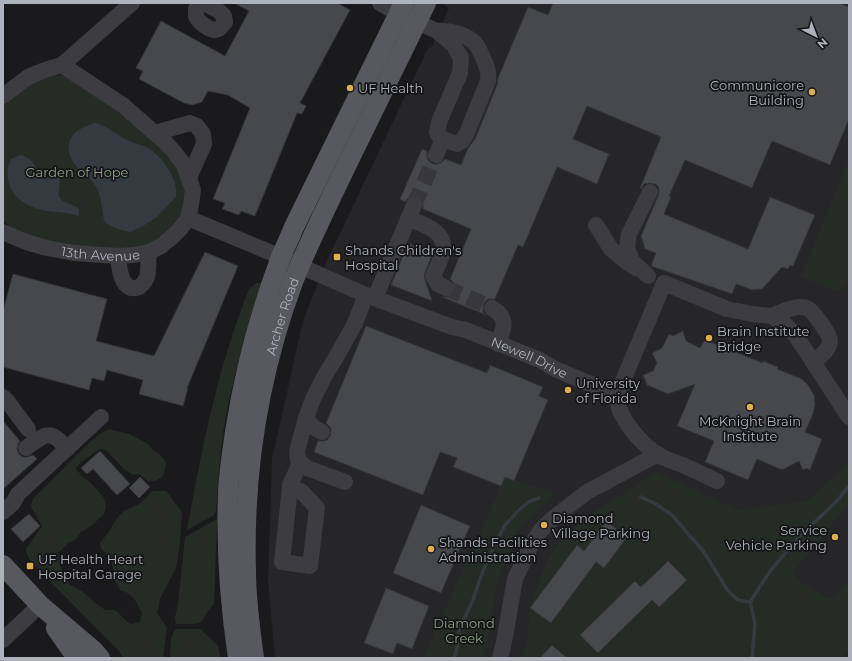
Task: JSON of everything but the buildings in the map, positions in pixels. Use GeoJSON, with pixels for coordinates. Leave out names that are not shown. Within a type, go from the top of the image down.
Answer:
{"type":"FeatureCollection","features":[{"type":"Feature","properties":{"kind":"main road","name":"Archer Road"},"geometry":{"type":"LineString","coordinates":[[254,658],[248,607],[227,533],[228,491],[232,452],[238,412],[256,334],[281,257],[294,226],[407,13],[426,3]]}},
{"type":"Feature","properties":{"kind":"main road","name":"Archer Road"},"geometry":{"type":"LineString","coordinates":[[238,658],[232,608],[245,534],[251,455],[257,414],[275,339],[286,303],[300,266],[407,13]]}},
{"type":"Feature","properties":{"kind":"main road"},"geometry":{"type":"LineString","coordinates":[[3,565],[40,605],[93,650],[100,658]]}},
{"type":"Feature","properties":{"kind":"main road"},"geometry":{"type":"LineString","coordinates":[[40,605],[77,658]]}},
{"type":"Feature","properties":{"kind":"street"},"geometry":{"type":"LineString","coordinates":[[3,96],[28,77],[62,65],[132,3]]}},
{"type":"Feature","properties":{"kind":"street"},"geometry":{"type":"LineString","coordinates":[[380,3],[407,13],[437,31],[454,45],[461,58],[460,74],[439,122],[437,132],[443,139],[457,144],[462,141],[466,135],[488,81],[489,73],[480,51],[475,44],[454,32],[437,31]]}},
{"type":"Feature","properties":{"kind":"street"},"geometry":{"type":"LineString","coordinates":[[62,65],[124,106],[175,153],[184,165],[193,190],[188,218]]}},
{"type":"Feature","properties":{"kind":"street"},"geometry":{"type":"LineString","coordinates":[[155,133],[190,123],[197,126],[203,134],[204,144],[189,178]]}},
{"type":"Feature","properties":{"kind":"street"},"geometry":{"type":"LineString","coordinates":[[436,155],[443,139]]}},
{"type":"Feature","properties":{"kind":"street"},"geometry":{"type":"LineString","coordinates":[[648,276],[632,261],[627,247],[629,234],[650,192]]}},
{"type":"Feature","properties":{"kind":"street"},"geometry":{"type":"LineString","coordinates":[[345,482],[307,468],[300,463],[297,457],[297,451],[313,399],[370,296],[411,212],[437,233],[442,240],[444,247],[442,255],[433,276],[438,284],[446,288]]}},
{"type":"Feature","properties":{"kind":"street","name":"Newell Drive"},"geometry":{"type":"LineString","coordinates":[[188,218],[370,296],[452,327],[466,330],[540,360],[555,369],[617,395]]}},
{"type":"Feature","properties":{"kind":"street","name":"13th Avenue"},"geometry":{"type":"LineString","coordinates":[[3,232],[26,242],[74,253],[118,256],[134,255],[149,252],[161,246],[181,228],[188,218]]}},
{"type":"Feature","properties":{"kind":"street"},"geometry":{"type":"LineString","coordinates":[[596,226],[611,249],[628,263],[648,276],[720,307],[752,314],[771,316],[785,324],[796,336],[849,417]]}},
{"type":"Feature","properties":{"kind":"street"},"geometry":{"type":"LineString","coordinates":[[118,256],[123,281],[127,286],[133,288],[139,287],[143,284],[146,278],[149,252]]}},
{"type":"Feature","properties":{"kind":"street"},"geometry":{"type":"LineString","coordinates":[[664,283],[617,395],[619,409],[626,423],[648,447],[665,459],[688,467],[717,481]]}},
{"type":"Feature","properties":{"kind":"street"},"geometry":{"type":"LineString","coordinates":[[771,316],[801,307],[807,308],[814,314],[828,335],[830,341],[824,352],[813,362]]}},
{"type":"Feature","properties":{"kind":"street"},"geometry":{"type":"LineString","coordinates":[[492,308],[499,312],[504,321],[504,329],[498,344]]}},
{"type":"Feature","properties":{"kind":"street"},"geometry":{"type":"LineString","coordinates":[[3,397],[28,429]]}},
{"type":"Feature","properties":{"kind":"street"},"geometry":{"type":"LineString","coordinates":[[3,512],[13,503],[18,494],[101,417]]}},
{"type":"Feature","properties":{"kind":"street"},"geometry":{"type":"LineString","coordinates":[[306,418],[313,427],[322,432]]}},
{"type":"Feature","properties":{"kind":"street"},"geometry":{"type":"LineString","coordinates":[[26,448],[47,434],[55,436],[67,449]]}},
{"type":"Feature","properties":{"kind":"street"},"geometry":{"type":"LineString","coordinates":[[500,658],[515,579],[531,545],[540,531],[568,505],[587,492],[658,454]]}},
{"type":"Feature","properties":{"kind":"street"},"geometry":{"type":"LineString","coordinates":[[290,487],[300,463]]}},
{"type":"Feature","properties":{"kind":"street"},"geometry":{"type":"LineString","coordinates":[[3,504],[9,498],[18,494]]}},
{"type":"Feature","properties":{"kind":"street"},"geometry":{"type":"LineString","coordinates":[[3,640],[40,605]]}},
{"type":"Feature","properties":{"kind":"shaded area","name":"University of Florida"},"geometry":{"type":"Polygon","coordinates":[[[444,3],[849,3],[849,658],[275,658],[268,580],[272,459],[303,321],[325,265],[428,48],[432,47],[449,8],[444,3]]]}},
{"type":"Feature","properties":{"kind":"shaded area"},"geometry":{"type":"Polygon","coordinates":[[[95,123],[153,151],[166,165],[176,188],[176,197],[157,217],[130,232],[118,229],[105,223],[98,190],[91,180],[78,168],[70,155],[69,145],[72,136],[80,129],[95,123]]]}},
{"type":"Feature","properties":{"kind":"shaded area"},"geometry":{"type":"Polygon","coordinates":[[[20,155],[31,161],[41,174],[46,177],[59,177],[60,198],[78,208],[79,216],[70,213],[42,210],[25,203],[18,198],[9,185],[8,168],[11,159],[20,155]]]}},
{"type":"Feature","properties":{"kind":"green space","name":"Garden of Hope"},"geometry":{"type":"Polygon","coordinates":[[[64,75],[83,83],[150,136],[178,168],[185,191],[185,202],[177,221],[157,241],[132,249],[82,247],[49,242],[24,235],[3,220],[3,103],[26,85],[53,76],[64,75]]]}},
{"type":"Feature","properties":{"kind":"green space"},"geometry":{"type":"Polygon","coordinates":[[[849,159],[849,280],[838,292],[801,277],[849,159]]]}},
{"type":"Feature","properties":{"kind":"green space"},"geometry":{"type":"Polygon","coordinates":[[[257,283],[262,283],[241,351],[225,421],[216,511],[211,517],[187,530],[205,438],[228,348],[249,289],[257,283]]]}},
{"type":"Feature","properties":{"kind":"green space"},"geometry":{"type":"Polygon","coordinates":[[[109,429],[129,434],[148,444],[166,462],[164,474],[157,480],[149,482],[139,474],[133,475],[125,470],[106,450],[100,449],[80,463],[76,469],[104,498],[106,507],[104,514],[58,553],[60,566],[70,585],[83,592],[105,610],[115,610],[130,624],[140,622],[142,613],[139,606],[131,596],[121,591],[115,581],[112,564],[108,555],[101,549],[100,543],[117,518],[124,511],[141,503],[152,491],[166,491],[182,512],[180,543],[176,568],[160,599],[157,613],[167,628],[163,658],[123,658],[119,651],[35,566],[28,557],[26,549],[42,526],[31,507],[33,499],[87,445],[101,433],[109,429]]]}},
{"type":"Feature","properties":{"kind":"green space"},"geometry":{"type":"Polygon","coordinates":[[[849,464],[849,503],[793,573],[797,579],[828,598],[838,594],[849,580],[849,651],[841,658],[522,658],[528,640],[529,608],[550,556],[563,538],[584,518],[657,472],[739,510],[806,501],[849,464]]]}},
{"type":"Feature","properties":{"kind":"green space","name":"Diamond Creek"},"geometry":{"type":"Polygon","coordinates":[[[505,477],[555,493],[520,529],[504,562],[495,593],[490,631],[482,658],[423,658],[505,477]]]}},
{"type":"Feature","properties":{"kind":"green space"},"geometry":{"type":"Polygon","coordinates":[[[217,519],[214,604],[199,623],[176,624],[175,618],[185,537],[217,519]]]}},
{"type":"Feature","properties":{"kind":"green space"},"geometry":{"type":"Polygon","coordinates":[[[176,629],[200,629],[218,646],[220,658],[170,658],[171,639],[176,629]]]}},
{"type":"Feature","properties":{"kind":"waterway"},"geometry":{"type":"LineString","coordinates":[[750,602],[770,571],[801,535],[836,502],[849,486]]}},
{"type":"Feature","properties":{"kind":"waterway"},"geometry":{"type":"LineString","coordinates":[[641,497],[656,504],[672,515],[704,552],[728,591],[738,600],[750,602]]}},
{"type":"Feature","properties":{"kind":"waterway"},"geometry":{"type":"LineString","coordinates":[[453,658],[456,654],[459,631],[473,600],[492,550],[505,525],[528,502],[539,498]]}},
{"type":"Feature","properties":{"kind":"waterway"},"geometry":{"type":"LineString","coordinates":[[750,602],[755,624],[752,658]]}},
{"type":"Feature","properties":{"kind":"tunnel"},"geometry":{"type":"LineString","coordinates":[[414,205],[436,155]]}},
{"type":"Feature","properties":{"kind":"tunnel"},"geometry":{"type":"LineString","coordinates":[[446,288],[492,308]]}},
{"type":"Feature","properties":{"kind":"place","name":"UF Health"},"geometry":{"type":"Point","coordinates":[350,88]}},
{"type":"Feature","properties":{"kind":"place","name":"Communicore Building"},"geometry":{"type":"Point","coordinates":[812,92]}},
{"type":"Feature","properties":{"kind":"place","name":"Shands Children's Hospital"},"geometry":{"type":"Point","coordinates":[337,257]}},
{"type":"Feature","properties":{"kind":"place","name":"Brain Institute Bridge"},"geometry":{"type":"Point","coordinates":[709,338]}},
{"type":"Feature","properties":{"kind":"place","name":"University of Florida"},"geometry":{"type":"Point","coordinates":[568,390]}},
{"type":"Feature","properties":{"kind":"place","name":"McKnight Brain Institute"},"geometry":{"type":"Point","coordinates":[750,407]}},
{"type":"Feature","properties":{"kind":"place","name":"Diamond Village Parking"},"geometry":{"type":"Point","coordinates":[544,525]}},
{"type":"Feature","properties":{"kind":"place","name":"Service Vehicle Parking"},"geometry":{"type":"Point","coordinates":[835,537]}},
{"type":"Feature","properties":{"kind":"place","name":"Shands Facilities Administration"},"geometry":{"type":"Point","coordinates":[431,549]}},
{"type":"Feature","properties":{"kind":"place","name":"UF Health Heart Hospital Garage"},"geometry":{"type":"Point","coordinates":[30,566]}}]}
